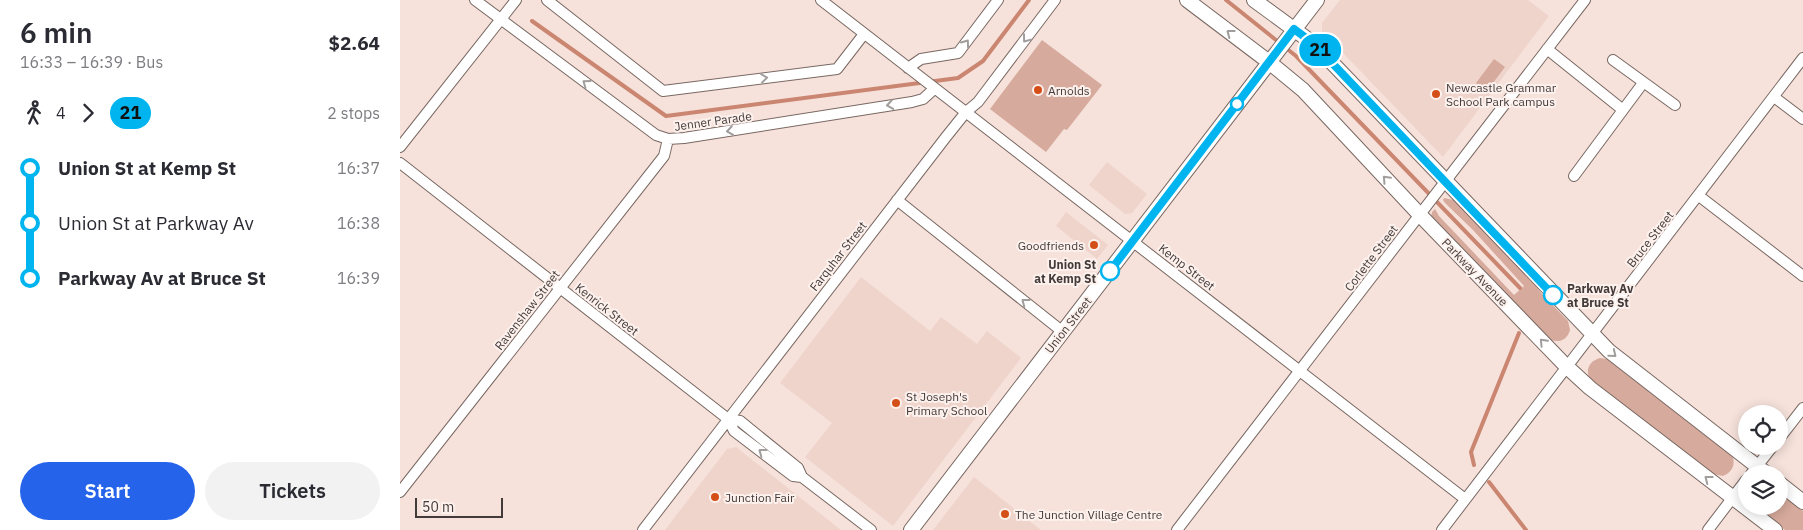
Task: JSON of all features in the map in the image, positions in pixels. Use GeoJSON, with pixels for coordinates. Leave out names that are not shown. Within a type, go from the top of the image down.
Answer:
{"type":"FeatureCollection","features":[{"type":"Feature","properties":{"kind":"main road","name":"Parkway Avenue"},"geometry":{"type":"LineString","coordinates":[[1187,0],[1272,58],[1420,215],[1566,366],[1590,388],[1774,530]]}},
{"type":"Feature","properties":{"kind":"main road"},"geometry":{"type":"LineString","coordinates":[[1254,0],[1291,33],[1314,44],[1591,335],[1751,465]]}},
{"type":"Feature","properties":{"kind":"main road","name":"Union Street"},"geometry":{"type":"LineString","coordinates":[[910,530],[1317,0]]}},
{"type":"Feature","properties":{"kind":"main road"},"geometry":{"type":"LineString","coordinates":[[1788,490],[1803,502]]}},
{"type":"Feature","properties":{"kind":"street","name":"Jenner Parade"},"geometry":{"type":"LineString","coordinates":[[475,0],[656,135],[668,140],[912,102],[924,99],[932,87]]}},
{"type":"Feature","properties":{"kind":"street"},"geometry":{"type":"LineString","coordinates":[[400,147],[516,0]]}},
{"type":"Feature","properties":{"kind":"street"},"geometry":{"type":"LineString","coordinates":[[546,0],[663,91],[837,70],[864,34]]}},
{"type":"Feature","properties":{"kind":"street","name":"Kemp Street"},"geometry":{"type":"LineString","coordinates":[[821,0],[1465,499]]}},
{"type":"Feature","properties":{"kind":"street"},"geometry":{"type":"LineString","coordinates":[[912,71],[921,59],[958,53],[998,0]]}},
{"type":"Feature","properties":{"kind":"street","name":"Farquhar Street"},"geometry":{"type":"LineString","coordinates":[[643,530],[897,200],[966,112],[978,102],[1055,0]]}},
{"type":"Feature","properties":{"kind":"street","name":"Corlette Street"},"geometry":{"type":"LineString","coordinates":[[1177,530],[1585,0]]}},
{"type":"Feature","properties":{"kind":"street"},"geometry":{"type":"LineString","coordinates":[[1547,49],[1622,110]]}},
{"type":"Feature","properties":{"kind":"street","name":"Bruce Street"},"geometry":{"type":"LineString","coordinates":[[1442,530],[1803,58]]}},
{"type":"Feature","properties":{"kind":"street"},"geometry":{"type":"LineString","coordinates":[[1614,60],[1675,105]]}},
{"type":"Feature","properties":{"kind":"street"},"geometry":{"type":"LineString","coordinates":[[1574,176],[1643,83]]}},
{"type":"Feature","properties":{"kind":"street"},"geometry":{"type":"LineString","coordinates":[[1774,97],[1803,119]]}},
{"type":"Feature","properties":{"kind":"street","name":"Ravenshaw Street"},"geometry":{"type":"LineString","coordinates":[[400,492],[664,156],[668,140]]}},
{"type":"Feature","properties":{"kind":"street","name":"Kenrick Street"},"geometry":{"type":"LineString","coordinates":[[400,163],[728,419],[734,431],[792,476],[802,477],[871,530]]}},
{"type":"Feature","properties":{"kind":"street"},"geometry":{"type":"LineString","coordinates":[[1699,196],[1803,276]]}},
{"type":"Feature","properties":{"kind":"street"},"geometry":{"type":"LineString","coordinates":[[897,200],[1063,332]]}},
{"type":"Feature","properties":{"kind":"street"},"geometry":{"type":"LineString","coordinates":[[1788,427],[1803,408]]}},
{"type":"Feature","properties":{"kind":"street"},"geometry":{"type":"LineString","coordinates":[[1708,530],[1738,490]]}},
{"type":"Feature","properties":{"kind":"shaded area","name":"Newcastle Grammar School Park campus"},"geometry":{"type":"Polygon","coordinates":[[[1340,0],[1528,0],[1549,16],[1443,157],[1322,31],[1322,23],[1340,0]]]}},
{"type":"Feature","properties":{"kind":"shaded area"},"geometry":{"type":"Polygon","coordinates":[[[1042,40],[1102,85],[1067,130],[1064,129],[1046,152],[990,109],[1042,40]]]}},
{"type":"Feature","properties":{"kind":"shaded area"},"geometry":{"type":"Polygon","coordinates":[[[1494,59],[1505,67],[1487,91],[1476,83],[1494,59]]]}},
{"type":"Feature","properties":{"kind":"shaded area"},"geometry":{"type":"Polygon","coordinates":[[[1107,162],[1147,194],[1132,213],[1125,214],[1089,185],[1107,162]]]}},
{"type":"Feature","properties":{"kind":"shaded area"},"geometry":{"type":"Polygon","coordinates":[[[1444,198],[1454,200],[1531,279],[1542,294],[1568,321],[1570,330],[1565,338],[1560,341],[1550,340],[1431,217],[1435,209],[1439,216],[1514,295],[1524,286],[1473,230],[1445,203],[1444,198]]]}},
{"type":"Feature","properties":{"kind":"shaded area"},"geometry":{"type":"Polygon","coordinates":[[[1066,212],[1108,245],[1097,259],[1056,226],[1066,212]]]}},
{"type":"Feature","properties":{"kind":"shaded area","name":"St Joseph's Primary School"},"geometry":{"type":"Polygon","coordinates":[[[861,277],[930,331],[941,317],[977,344],[987,331],[1021,358],[893,526],[805,457],[832,423],[780,383],[861,277]]]}},
{"type":"Feature","properties":{"kind":"shaded area"},"geometry":{"type":"Polygon","coordinates":[[[1600,358],[1607,359],[1733,457],[1734,463],[1731,471],[1723,476],[1713,474],[1590,380],[1589,366],[1593,361],[1600,358]]]}},
{"type":"Feature","properties":{"kind":"shaded area"},"geometry":{"type":"Polygon","coordinates":[[[736,447],[841,530],[665,530],[727,449],[736,447]]]}},
{"type":"Feature","properties":{"kind":"shaded area"},"geometry":{"type":"Polygon","coordinates":[[[974,477],[1002,499],[1041,530],[933,530],[974,477]]]}},
{"type":"Feature","properties":{"kind":"shaded area"},"geometry":{"type":"Polygon","coordinates":[[[1788,499],[1803,511],[1803,530],[1785,530],[1767,515],[1788,515],[1788,499]]]}},
{"type":"Feature","properties":{"kind":"waterway"},"geometry":{"type":"LineString","coordinates":[[532,21],[666,116],[958,78],[983,61],[1029,0]]}},
{"type":"Feature","properties":{"kind":"waterway"},"geometry":{"type":"LineString","coordinates":[[1226,0],[1296,56],[1520,288]]}},
{"type":"Feature","properties":{"kind":"waterway"},"geometry":{"type":"LineString","coordinates":[[1474,465],[1471,452],[1519,333]]}},
{"type":"Feature","properties":{"kind":"waterway"},"geometry":{"type":"LineString","coordinates":[[1489,482],[1526,530]]}},
{"type":"Feature","properties":{"kind":"bus line","name":"21"},"geometry":{"type":"LineString","coordinates":[[1110,271],[1294,29],[1314,44],[1553,295]]}},
{"type":"Feature","properties":{"kind":"place","name":"Arnolds"},"geometry":{"type":"Point","coordinates":[1038,90]}},
{"type":"Feature","properties":{"kind":"place","name":"Newcastle Grammar School Park campus"},"geometry":{"type":"Point","coordinates":[1436,94]}},
{"type":"Feature","properties":{"kind":"place","name":"Goodfriends"},"geometry":{"type":"Point","coordinates":[1094,245]}},
{"type":"Feature","properties":{"kind":"place","name":"Union St at Kemp St"},"geometry":{"type":"Point","coordinates":[1110,271]}},
{"type":"Feature","properties":{"kind":"place","name":"Parkway Av at Bruce St"},"geometry":{"type":"Point","coordinates":[1553,295]}},
{"type":"Feature","properties":{"kind":"place","name":"St Joseph's Primary School"},"geometry":{"type":"Point","coordinates":[896,403]}},
{"type":"Feature","properties":{"kind":"place","name":"Junction Fair"},"geometry":{"type":"Point","coordinates":[715,497]}},
{"type":"Feature","properties":{"kind":"place","name":"The Junction Village Centre"},"geometry":{"type":"Point","coordinates":[1005,514]}}]}
